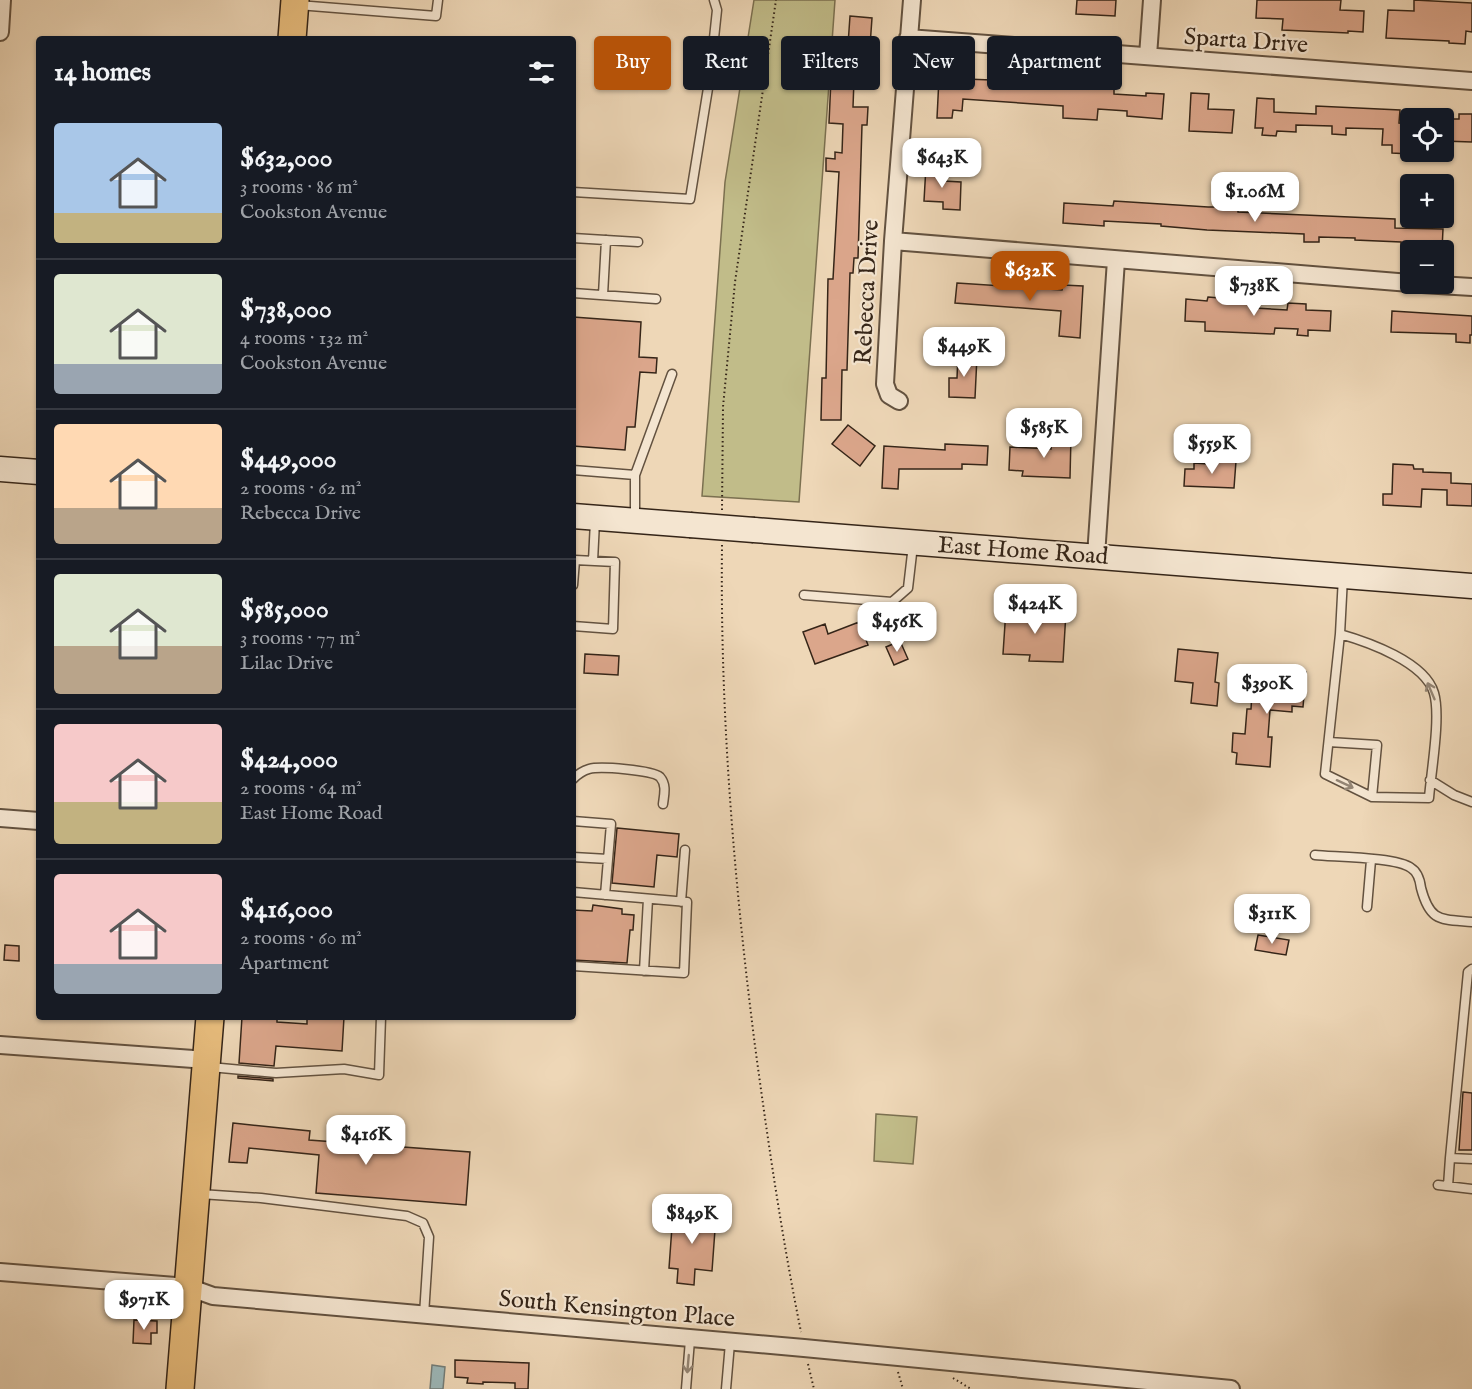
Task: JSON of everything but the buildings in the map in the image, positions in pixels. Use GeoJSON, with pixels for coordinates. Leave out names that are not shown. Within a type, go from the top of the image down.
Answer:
{"type":"FeatureCollection","features":[{"type":"Feature","properties":{"kind":"main road"},"geometry":{"type":"LineString","coordinates":[[291,36],[295,3]]}},
{"type":"Feature","properties":{"kind":"main road"},"geometry":{"type":"LineString","coordinates":[[180,1389],[210,1020]]}},
{"type":"Feature","properties":{"kind":"street"},"geometry":{"type":"LineString","coordinates":[[0,32],[2,0]]}},
{"type":"Feature","properties":{"kind":"street","name":"Rebecca Drive"},"geometry":{"type":"LineString","coordinates":[[908,36],[912,0]]}},
{"type":"Feature","properties":{"kind":"street"},"geometry":{"type":"LineString","coordinates":[[1148,56],[1152,0]]}},
{"type":"Feature","properties":{"kind":"street","name":"Sparta Drive"},"geometry":{"type":"LineString","coordinates":[[975,43],[1472,81]]}},
{"type":"Feature","properties":{"kind":"street","name":"Rebecca Drive"},"geometry":{"type":"LineString","coordinates":[[899,401],[889,395],[885,384],[904,90]]}},
{"type":"Feature","properties":{"kind":"street"},"geometry":{"type":"LineString","coordinates":[[893,241],[1400,282]]}},
{"type":"Feature","properties":{"kind":"street"},"geometry":{"type":"LineString","coordinates":[[1096,556],[1116,260]]}},
{"type":"Feature","properties":{"kind":"street"},"geometry":{"type":"LineString","coordinates":[[1454,286],[1472,287]]}},
{"type":"Feature","properties":{"kind":"street"},"geometry":{"type":"LineString","coordinates":[[0,468],[36,472]]}},
{"type":"Feature","properties":{"kind":"street","name":"East Home Road"},"geometry":{"type":"LineString","coordinates":[[584,517],[1472,586]]}},
{"type":"Feature","properties":{"kind":"street"},"geometry":{"type":"LineString","coordinates":[[0,818],[36,821]]}},
{"type":"Feature","properties":{"kind":"street"},"geometry":{"type":"LineString","coordinates":[[0,1044],[207,1063]]}},
{"type":"Feature","properties":{"kind":"street","name":"South Kensington Place"},"geometry":{"type":"LineString","coordinates":[[0,1272],[188,1287],[213,1296],[690,1340],[804,1348],[1231,1389]]}},
{"type":"Feature","properties":{"kind":"lane"},"geometry":{"type":"LineString","coordinates":[[295,3],[436,16],[438,0]]}},
{"type":"Feature","properties":{"kind":"lane"},"geometry":{"type":"LineString","coordinates":[[576,192],[690,199],[710,76],[717,10],[714,0]]}},
{"type":"Feature","properties":{"kind":"lane"},"geometry":{"type":"LineString","coordinates":[[576,238],[638,242]]}},
{"type":"Feature","properties":{"kind":"lane"},"geometry":{"type":"LineString","coordinates":[[603,295],[606,240]]}},
{"type":"Feature","properties":{"kind":"lane"},"geometry":{"type":"LineString","coordinates":[[576,293],[656,298]]}},
{"type":"Feature","properties":{"kind":"lane"},"geometry":{"type":"LineString","coordinates":[[635,521],[635,475],[672,374]]}},
{"type":"Feature","properties":{"kind":"lane"},"geometry":{"type":"LineString","coordinates":[[576,470],[635,475]]}},
{"type":"Feature","properties":{"kind":"lane"},"geometry":{"type":"LineString","coordinates":[[584,517],[593,561]]}},
{"type":"Feature","properties":{"kind":"lane"},"geometry":{"type":"LineString","coordinates":[[804,595],[892,602],[908,588],[913,542]]}},
{"type":"Feature","properties":{"kind":"lane"},"geometry":{"type":"LineString","coordinates":[[576,560],[615,562],[613,629],[576,626]]}},
{"type":"Feature","properties":{"kind":"lane"},"geometry":{"type":"LineString","coordinates":[[1340,634],[1365,641],[1398,658],[1422,674],[1434,692],[1437,715],[1429,798],[1372,797],[1325,774],[1340,634],[1343,576]]}},
{"type":"Feature","properties":{"kind":"lane"},"geometry":{"type":"LineString","coordinates":[[1329,742],[1377,745],[1372,797]]}},
{"type":"Feature","properties":{"kind":"lane"},"geometry":{"type":"LineString","coordinates":[[576,776],[592,768],[648,772],[659,776],[665,787],[663,804]]}},
{"type":"Feature","properties":{"kind":"lane"},"geometry":{"type":"LineString","coordinates":[[1430,780],[1454,795],[1472,802]]}},
{"type":"Feature","properties":{"kind":"lane"},"geometry":{"type":"LineString","coordinates":[[576,821],[611,824],[605,895]]}},
{"type":"Feature","properties":{"kind":"lane"},"geometry":{"type":"LineString","coordinates":[[681,902],[685,850]]}},
{"type":"Feature","properties":{"kind":"lane"},"geometry":{"type":"LineString","coordinates":[[1315,855],[1393,862],[1410,867],[1419,877],[1428,908],[1433,915],[1444,919],[1472,922]]}},
{"type":"Feature","properties":{"kind":"lane"},"geometry":{"type":"LineString","coordinates":[[576,857],[608,860]]}},
{"type":"Feature","properties":{"kind":"lane"},"geometry":{"type":"LineString","coordinates":[[1367,907],[1371,860]]}},
{"type":"Feature","properties":{"kind":"lane"},"geometry":{"type":"LineString","coordinates":[[576,892],[687,902],[684,973],[576,966]]}},
{"type":"Feature","properties":{"kind":"lane"},"geometry":{"type":"LineString","coordinates":[[644,971],[648,899]]}},
{"type":"Feature","properties":{"kind":"lane"},"geometry":{"type":"LineString","coordinates":[[1448,1186],[1468,972],[1472,969]]}},
{"type":"Feature","properties":{"kind":"lane"},"geometry":{"type":"LineString","coordinates":[[207,1063],[276,1073],[344,1069],[379,1075],[381,1020]]}},
{"type":"Feature","properties":{"kind":"lane"},"geometry":{"type":"LineString","coordinates":[[1450,1158],[1472,1159]]}},
{"type":"Feature","properties":{"kind":"lane"},"geometry":{"type":"LineString","coordinates":[[1438,1185],[1472,1189]]}},
{"type":"Feature","properties":{"kind":"lane"},"geometry":{"type":"LineString","coordinates":[[196,1194],[261,1198],[407,1216],[423,1223],[429,1238],[424,1315]]}},
{"type":"Feature","properties":{"kind":"lane"},"geometry":{"type":"LineString","coordinates":[[686,1389],[690,1340]]}},
{"type":"Feature","properties":{"kind":"lane"},"geometry":{"type":"LineString","coordinates":[[726,1389],[730,1343]]}},
{"type":"Feature","properties":{"kind":"path"},"geometry":{"type":"LineString","coordinates":[[722,511],[723,407],[735,282],[776,0]]}},
{"type":"Feature","properties":{"kind":"path"},"geometry":{"type":"LineString","coordinates":[[722,545],[729,795],[742,942],[783,1236],[814,1389]]}},
{"type":"Feature","properties":{"kind":"shaded area"},"geometry":{"type":"Polygon","coordinates":[[[754,0],[835,0],[832,36],[781,36],[781,90],[829,90],[799,502],[702,496],[725,182],[740,90],[769,90],[769,36],[748,36],[754,0]]]}},
{"type":"Feature","properties":{"kind":"shaded area"},"geometry":{"type":"Polygon","coordinates":[[[876,1114],[917,1117],[913,1164],[874,1161],[876,1114]]]}},
{"type":"Feature","properties":{"kind":"water"},"geometry":{"type":"Polygon","coordinates":[[[432,1365],[445,1367],[443,1389],[430,1389],[432,1365]]]}}]}
